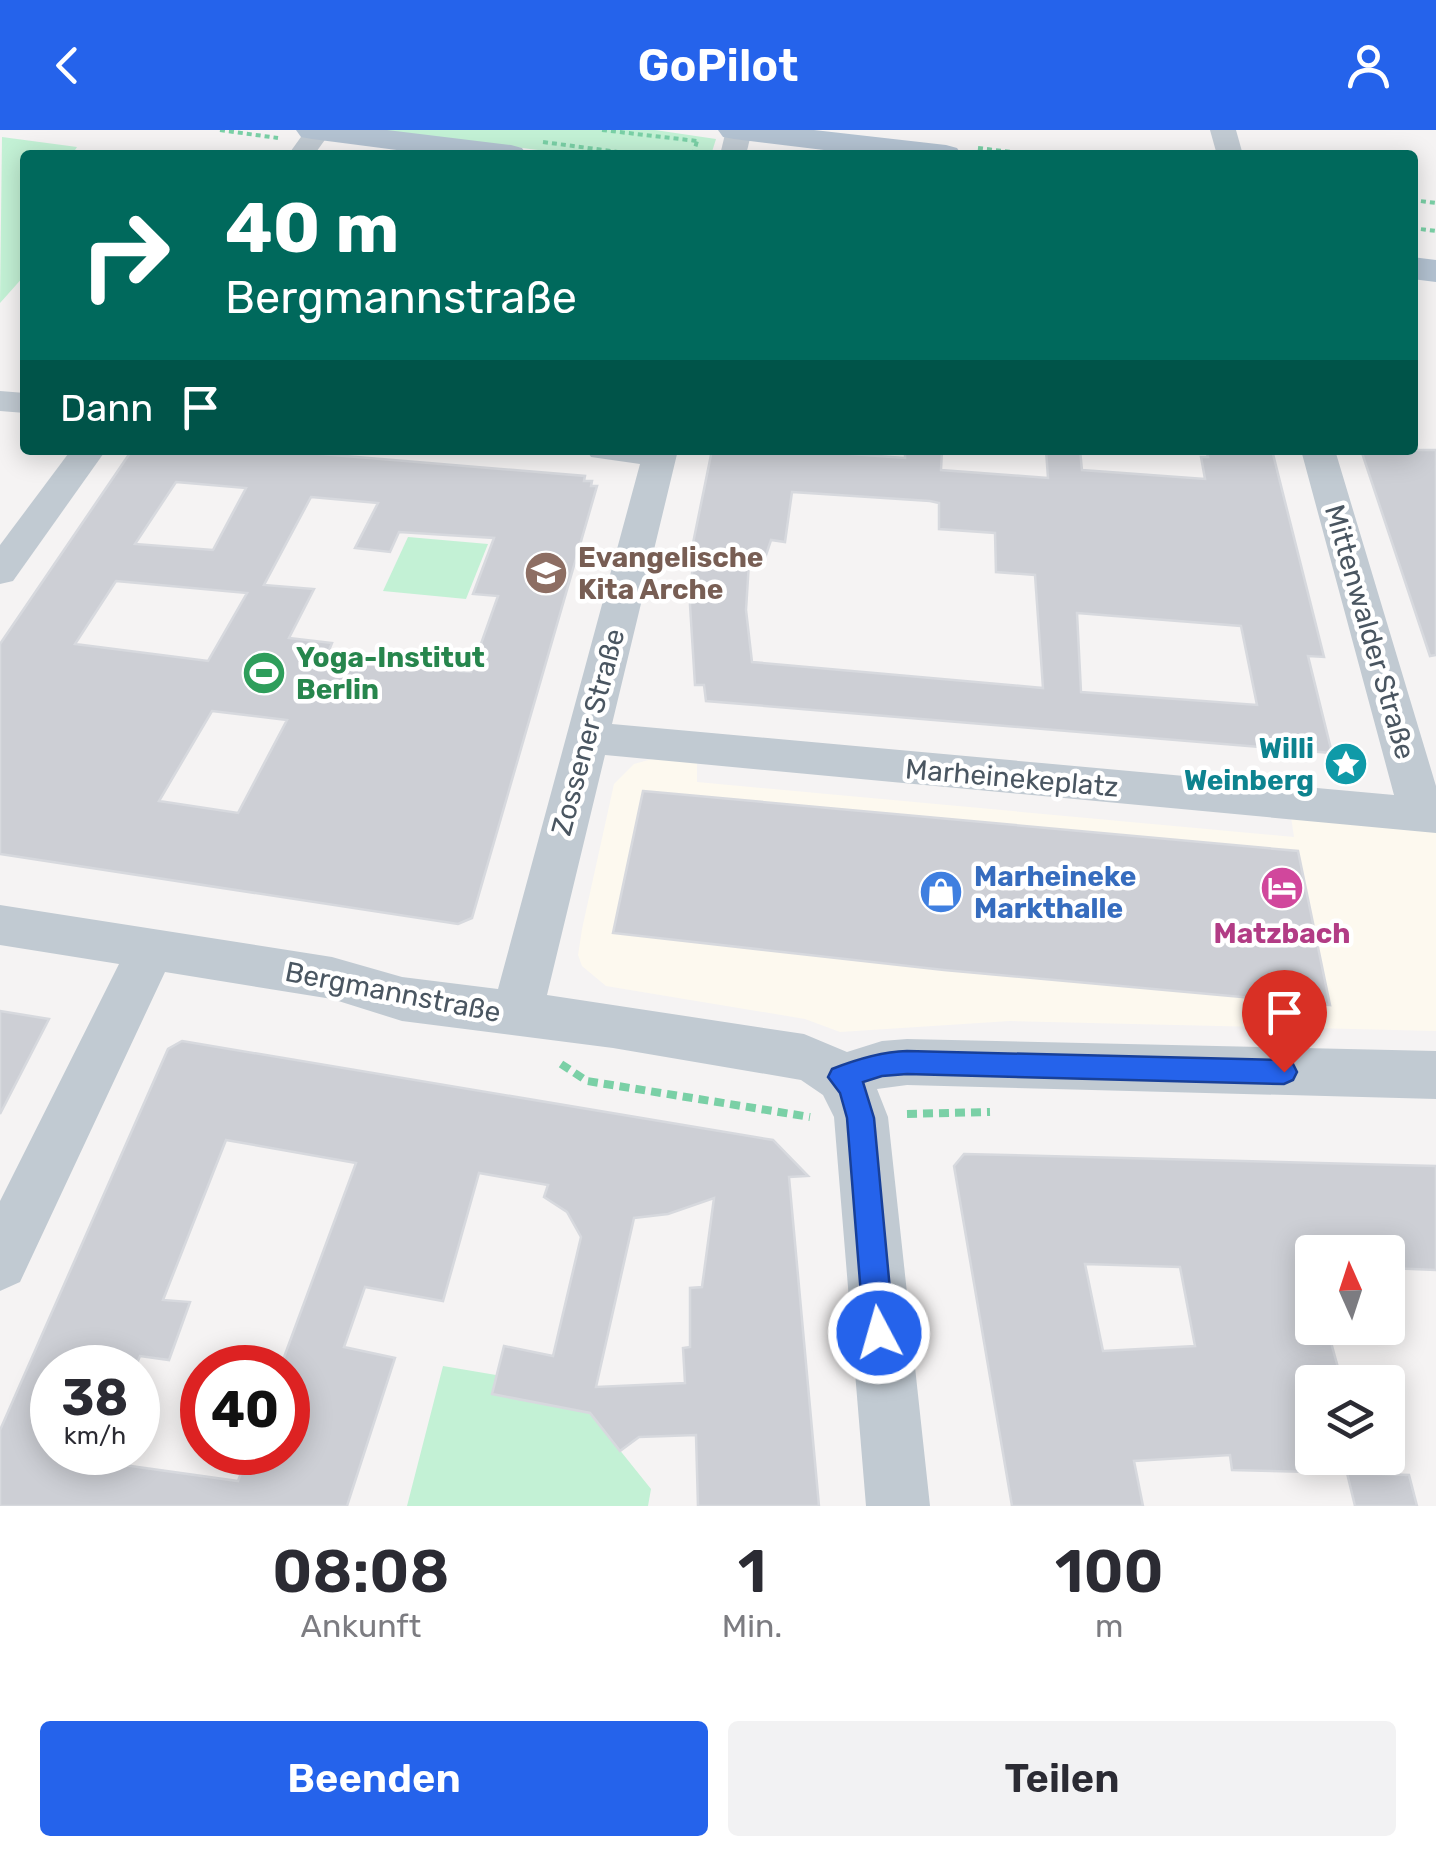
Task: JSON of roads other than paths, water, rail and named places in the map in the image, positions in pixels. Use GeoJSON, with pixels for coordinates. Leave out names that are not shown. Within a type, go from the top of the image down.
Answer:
{"type":"FeatureCollection","features":[{"type":"Feature","properties":{"kind":"main road"},"geometry":{"type":"LineString","coordinates":[[316,130],[471,150]]}},
{"type":"Feature","properties":{"kind":"main road"},"geometry":{"type":"LineString","coordinates":[[737,130],[904,150]]}},
{"type":"Feature","properties":{"kind":"street"},"geometry":{"type":"LineString","coordinates":[[0,572],[85,455]]}},
{"type":"Feature","properties":{"kind":"street","name":"Zossener Straße"},"geometry":{"type":"LineString","coordinates":[[517,1014],[659,455]]}},
{"type":"Feature","properties":{"kind":"street","name":"Mittenwalder Straße"},"geometry":{"type":"LineString","coordinates":[[1320,455],[1429,815]]}},
{"type":"Feature","properties":{"kind":"street","name":"Marheinekeplatz"},"geometry":{"type":"LineString","coordinates":[[588,738],[1429,815]]}},
{"type":"Feature","properties":{"kind":"street","name":"Bergmannstraße"},"geometry":{"type":"LineString","coordinates":[[0,925],[332,978],[402,999],[804,1057],[828,1066],[837,1104]]}},
{"type":"Feature","properties":{"kind":"street"},"geometry":{"type":"LineString","coordinates":[[0,1262],[151,950]]}},
{"type":"Feature","properties":{"kind":"street"},"geometry":{"type":"LineString","coordinates":[[898,1505],[875,1300],[837,1104],[894,1063],[1436,1075]]}},
{"type":"Feature","properties":{"kind":"place","name":"Evangelische Kita Arche"},"geometry":{"type":"Point","coordinates":[546,573]}},
{"type":"Feature","properties":{"kind":"place","name":"Yoga-Institut Berlin"},"geometry":{"type":"Point","coordinates":[264,673]}},
{"type":"Feature","properties":{"kind":"place","name":"Willi Weinberg"},"geometry":{"type":"Point","coordinates":[1346,764]}},
{"type":"Feature","properties":{"kind":"place","name":"Matzbach"},"geometry":{"type":"Point","coordinates":[1282,888]}},
{"type":"Feature","properties":{"kind":"place","name":"Marheineke Markthalle"},"geometry":{"type":"Point","coordinates":[941,892]}}]}
